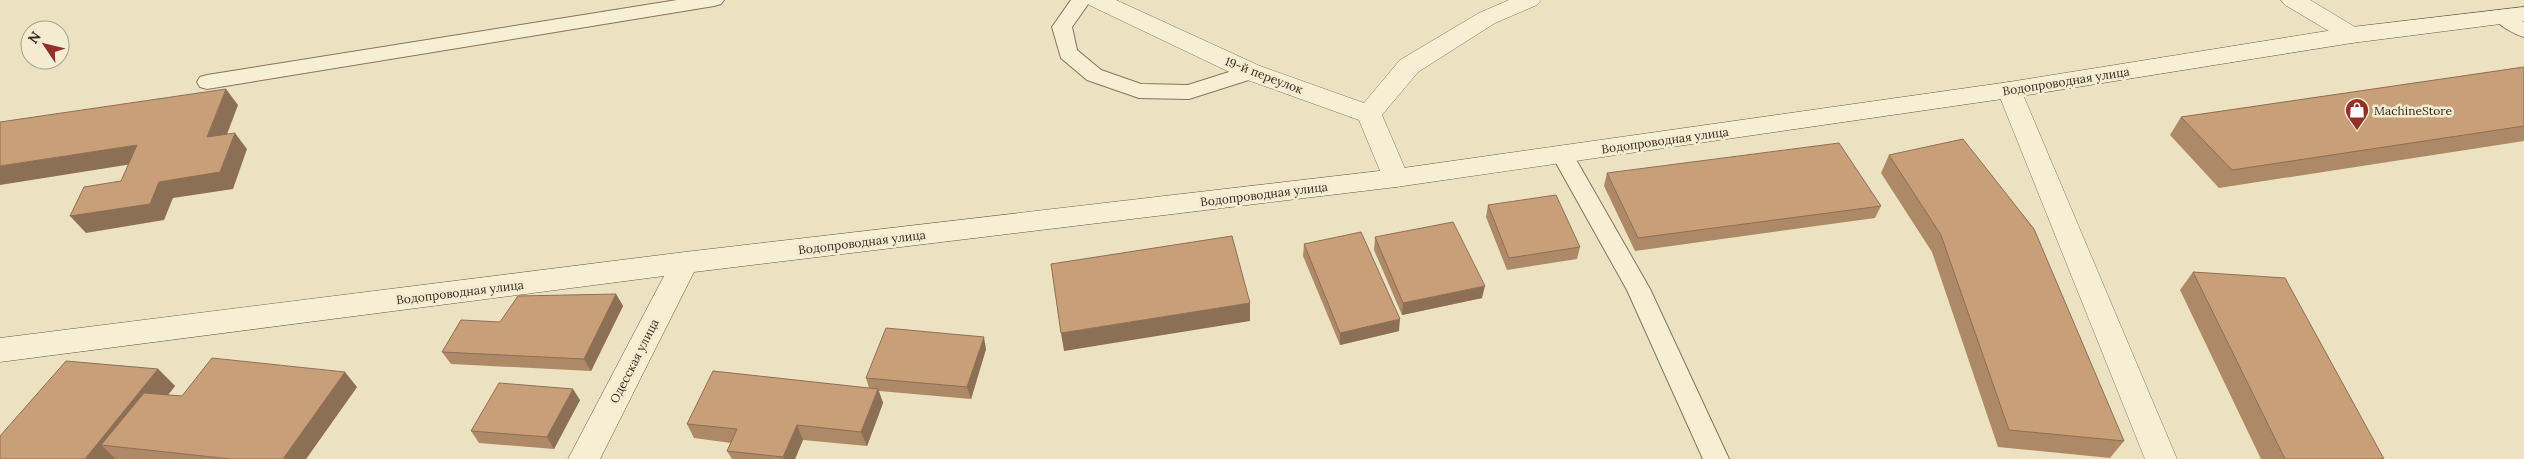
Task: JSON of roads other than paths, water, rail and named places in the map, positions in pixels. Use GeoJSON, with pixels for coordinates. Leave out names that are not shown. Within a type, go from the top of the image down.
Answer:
{"type":"FeatureCollection","features":[{"type":"Feature","properties":{"kind":"street","name":"19-й переулок"},"geometry":{"type":"LineString","coordinates":[[1097,0],[1251,72],[1369,114]]}},
{"type":"Feature","properties":{"kind":"street"},"geometry":{"type":"LineString","coordinates":[[1396,178],[1369,114],[1410,66],[1488,18],[1529,0]]}},
{"type":"Feature","properties":{"kind":"street"},"geometry":{"type":"LineString","coordinates":[[2293,0],[2352,35]]}},
{"type":"Feature","properties":{"kind":"street","name":"Водопроводная улица"},"geometry":{"type":"LineString","coordinates":[[0,350],[685,263],[1396,178],[2010,90],[2352,35],[2517,21]]}},
{"type":"Feature","properties":{"kind":"street"},"geometry":{"type":"LineString","coordinates":[[2010,90],[2160,459]]}},
{"type":"Feature","properties":{"kind":"street","name":"Одесская улица"},"geometry":{"type":"LineString","coordinates":[[584,459],[685,263]]}},
{"type":"Feature","properties":{"kind":"lane"},"geometry":{"type":"LineString","coordinates":[[207,82],[714,0]]}},
{"type":"Feature","properties":{"kind":"lane"},"geometry":{"type":"LineString","coordinates":[[1081,0],[1062,27],[1068,53],[1094,75],[1139,91],[1189,92],[1251,72]]}},
{"type":"Feature","properties":{"kind":"lane"},"geometry":{"type":"LineString","coordinates":[[1562,154],[1638,289],[1716,459]]}},
{"type":"Feature","properties":{"kind":"place","name":"MachineStore"},"geometry":{"type":"Point","coordinates":[2357,131]}}]}
